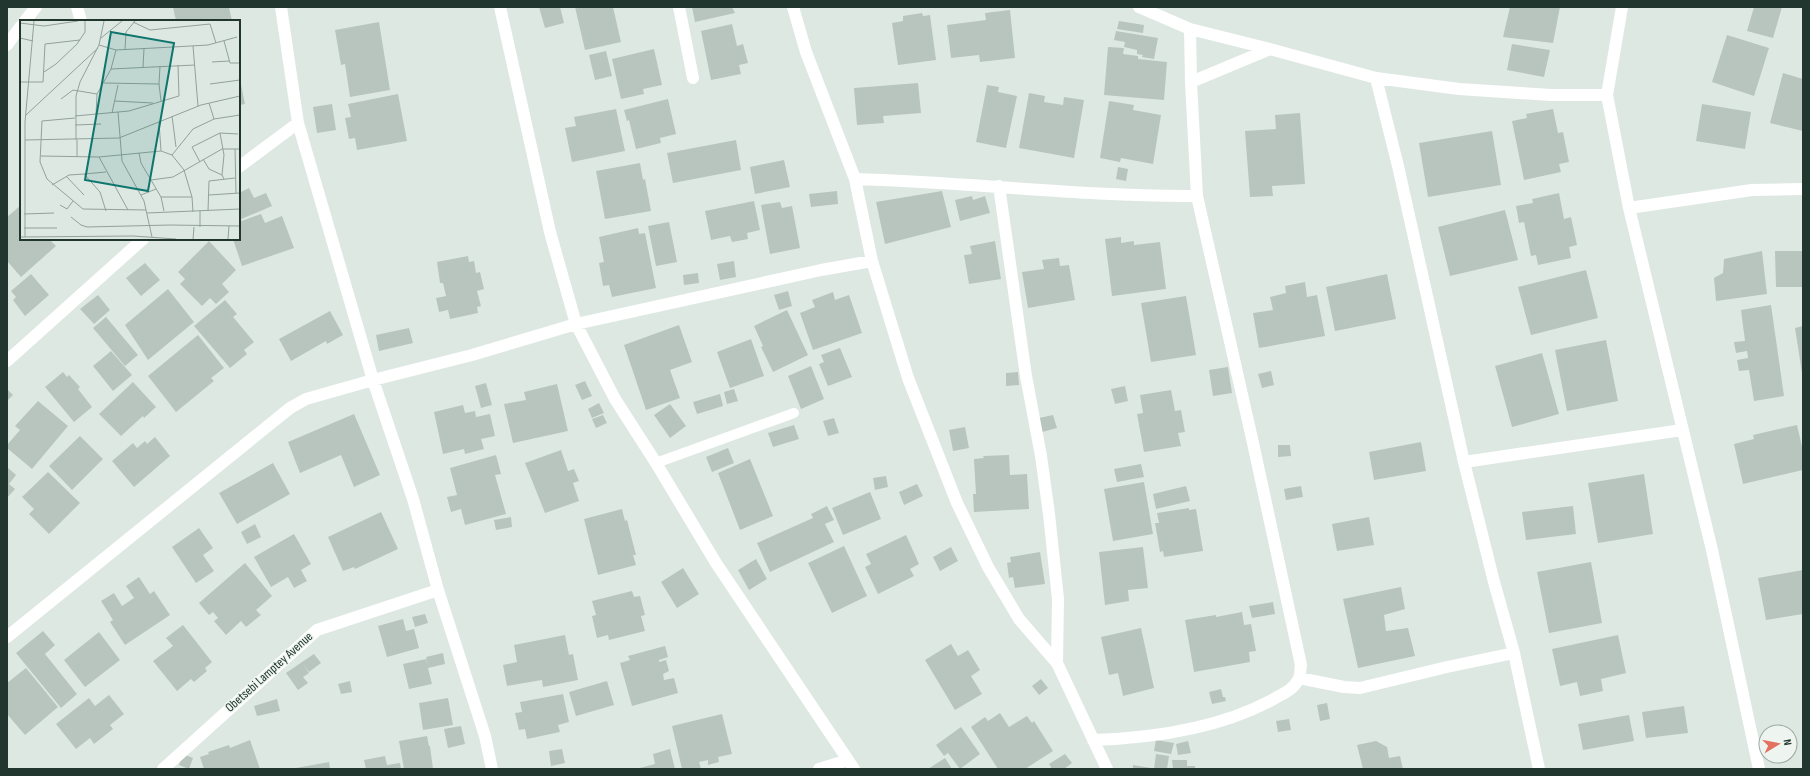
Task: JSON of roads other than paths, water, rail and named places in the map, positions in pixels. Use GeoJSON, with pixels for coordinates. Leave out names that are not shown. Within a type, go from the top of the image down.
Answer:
{"type":"FeatureCollection","features":[{"type":"Feature","properties":{"kind":"street"},"geometry":{"type":"LineString","coordinates":[[26,20],[36,7]]}},
{"type":"Feature","properties":{"kind":"street"},"geometry":{"type":"LineString","coordinates":[[77,7],[81,20]]}},
{"type":"Feature","properties":{"kind":"street"},"geometry":{"type":"LineString","coordinates":[[281,7],[298,123],[373,380],[413,499],[438,590],[485,736],[492,769]]}},
{"type":"Feature","properties":{"kind":"street"},"geometry":{"type":"LineString","coordinates":[[500,7],[550,232],[576,324],[615,399],[656,462],[716,563],[851,764],[819,769]]}},
{"type":"Feature","properties":{"kind":"street"},"geometry":{"type":"LineString","coordinates":[[679,7],[693,78]]}},
{"type":"Feature","properties":{"kind":"street"},"geometry":{"type":"LineString","coordinates":[[793,7],[806,52],[855,179],[872,261],[908,378],[957,503],[988,567],[1019,618],[1057,663],[1107,769]]}},
{"type":"Feature","properties":{"kind":"street"},"geometry":{"type":"LineString","coordinates":[[1139,7],[1190,29],[1270,48],[1376,78],[1459,89],[1551,95],[1607,95]]}},
{"type":"Feature","properties":{"kind":"street"},"geometry":{"type":"LineString","coordinates":[[1622,7],[1607,95],[1630,208],[1712,550],[1759,769]]}},
{"type":"Feature","properties":{"kind":"street"},"geometry":{"type":"LineString","coordinates":[[7,45],[20,27]]}},
{"type":"Feature","properties":{"kind":"street"},"geometry":{"type":"LineString","coordinates":[[1093,740],[1161,735],[1199,727],[1251,711],[1292,689],[1299,678],[1301,665],[1248,420],[1197,196],[1191,82],[1190,29]]}},
{"type":"Feature","properties":{"kind":"street"},"geometry":{"type":"LineString","coordinates":[[1191,82],[1270,48]]}},
{"type":"Feature","properties":{"kind":"street"},"geometry":{"type":"LineString","coordinates":[[1376,78],[1400,174],[1464,462],[1494,582],[1514,653],[1539,769]]}},
{"type":"Feature","properties":{"kind":"street"},"geometry":{"type":"LineString","coordinates":[[240,166],[298,123]]}},
{"type":"Feature","properties":{"kind":"street"},"geometry":{"type":"LineString","coordinates":[[855,179],[917,180],[1111,195],[1197,196]]}},
{"type":"Feature","properties":{"kind":"street"},"geometry":{"type":"LineString","coordinates":[[999,186],[1026,376],[1041,456],[1049,514],[1058,599],[1057,663]]}},
{"type":"Feature","properties":{"kind":"street"},"geometry":{"type":"LineString","coordinates":[[1630,208],[1752,190],[1803,189]]}},
{"type":"Feature","properties":{"kind":"street"},"geometry":{"type":"LineString","coordinates":[[7,361],[141,240]]}},
{"type":"Feature","properties":{"kind":"street"},"geometry":{"type":"LineString","coordinates":[[7,637],[290,408],[306,399],[472,355],[576,324],[821,270],[872,261]]}},
{"type":"Feature","properties":{"kind":"street"},"geometry":{"type":"LineString","coordinates":[[1464,462],[1682,430]]}},
{"type":"Feature","properties":{"kind":"street","name":"Obetsebi Lamptey Avenue"},"geometry":{"type":"LineString","coordinates":[[163,769],[316,630],[438,590]]}},
{"type":"Feature","properties":{"kind":"street"},"geometry":{"type":"LineString","coordinates":[[1299,678],[1344,687],[1360,688],[1514,653]]}},
{"type":"Feature","properties":{"kind":"lane"},"geometry":{"type":"LineString","coordinates":[[656,462],[794,413]]}}]}
